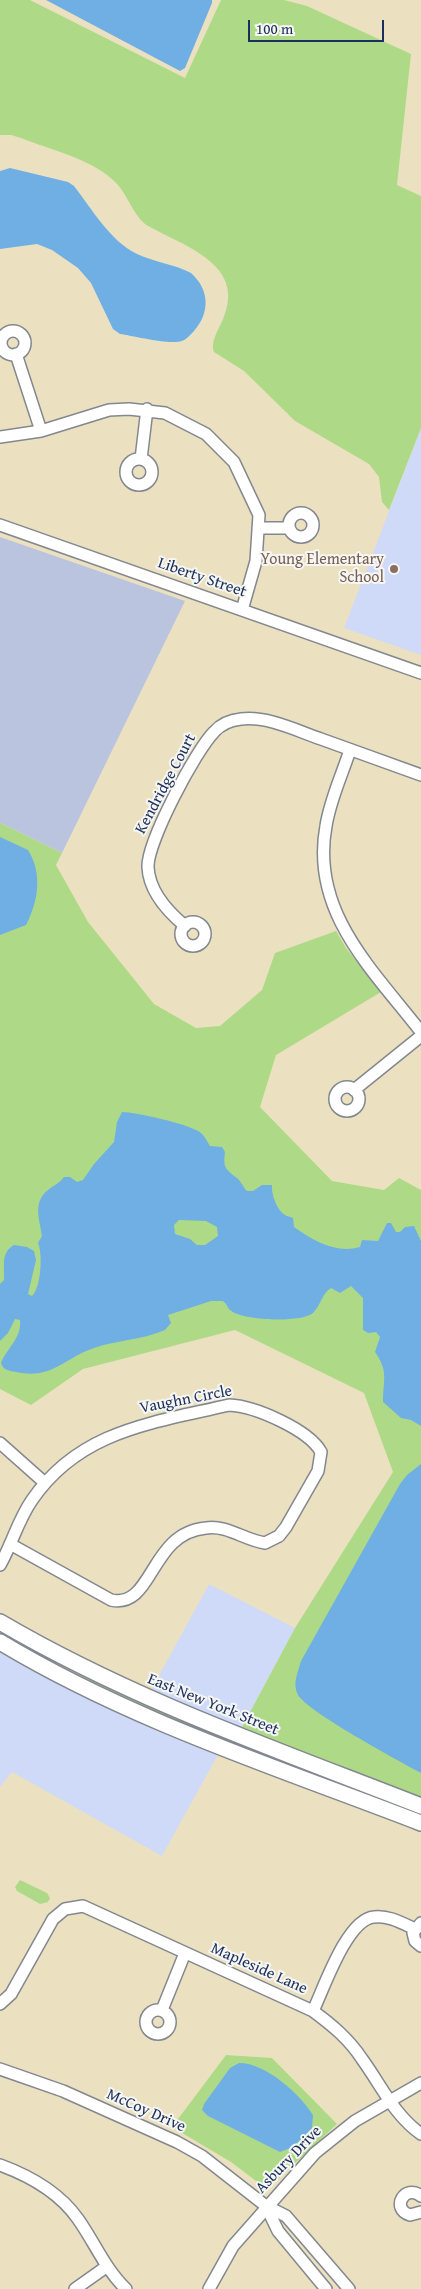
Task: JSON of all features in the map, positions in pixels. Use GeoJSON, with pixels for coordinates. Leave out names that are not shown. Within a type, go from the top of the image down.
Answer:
{"type":"FeatureCollection","features":[{"type":"Feature","properties":{"kind":"main road","name":"East New York Street"},"geometry":{"type":"LineString","coordinates":[[0,1622],[62,1658],[133,1692],[421,1806]]}},
{"type":"Feature","properties":{"kind":"main road"},"geometry":{"type":"LineString","coordinates":[[0,1642],[58,1676],[122,1706],[421,1823]]}},
{"type":"Feature","properties":{"kind":"street"},"geometry":{"type":"LineString","coordinates":[[16,354],[41,431]]}},
{"type":"Feature","properties":{"kind":"street"},"geometry":{"type":"LineString","coordinates":[[141,459],[147,409]]}},
{"type":"Feature","properties":{"kind":"street"},"geometry":{"type":"LineString","coordinates":[[0,437],[41,431],[109,410],[147,409],[165,413],[190,424],[206,434],[225,451],[242,475],[259,515],[256,561],[242,610]]}},
{"type":"Feature","properties":{"kind":"street","name":"Liberty Street"},"geometry":{"type":"LineString","coordinates":[[0,524],[421,673]]}},
{"type":"Feature","properties":{"kind":"street"},"geometry":{"type":"LineString","coordinates":[[258,528],[289,528]]}},
{"type":"Feature","properties":{"kind":"street","name":"Kendridge Court"},"geometry":{"type":"LineString","coordinates":[[185,926],[168,912],[154,890],[149,877],[149,855],[154,839],[194,761],[210,735],[230,721],[259,719],[421,774]]}},
{"type":"Feature","properties":{"kind":"street"},"geometry":{"type":"LineString","coordinates":[[350,750],[325,827],[324,868],[329,900],[346,934],[421,1032]]}},
{"type":"Feature","properties":{"kind":"street"},"geometry":{"type":"LineString","coordinates":[[354,1090],[421,1036]]}},
{"type":"Feature","properties":{"kind":"street","name":"Vaughn Circle"},"geometry":{"type":"LineString","coordinates":[[0,1565],[22,1516],[46,1484],[69,1461],[116,1433],[229,1405],[253,1409],[309,1437],[321,1452],[318,1471],[279,1536],[265,1542],[220,1528],[192,1530],[172,1542],[136,1596],[126,1600],[111,1600],[10,1544]]}},
{"type":"Feature","properties":{"kind":"street"},"geometry":{"type":"LineString","coordinates":[[0,1443],[46,1484]]}},
{"type":"Feature","properties":{"kind":"street","name":"Mapleside Lane"},"geometry":{"type":"LineString","coordinates":[[0,2004],[12,1994],[53,1919],[65,1909],[83,1906],[313,2011],[329,2023],[353,2046],[402,2118],[421,2134]]}},
{"type":"Feature","properties":{"kind":"street"},"geometry":{"type":"LineString","coordinates":[[313,2011],[348,1937],[361,1922],[373,1917],[381,1917],[418,1926],[414,1937],[421,1946]]}},
{"type":"Feature","properties":{"kind":"street"},"geometry":{"type":"LineString","coordinates":[[162,2010],[186,1953]]}},
{"type":"Feature","properties":{"kind":"street","name":"McCoy Drive"},"geometry":{"type":"LineString","coordinates":[[0,2069],[62,2091],[177,2142],[224,2171],[266,2206],[286,2216],[349,2289]]}},
{"type":"Feature","properties":{"kind":"street","name":"Asbury Drive"},"geometry":{"type":"LineString","coordinates":[[209,2289],[233,2246],[266,2206],[327,2141],[355,2121],[421,2083]]}},
{"type":"Feature","properties":{"kind":"street"},"geometry":{"type":"LineString","coordinates":[[0,2165],[30,2178],[65,2203],[78,2219],[106,2267],[126,2289]]}},
{"type":"Feature","properties":{"kind":"street"},"geometry":{"type":"LineString","coordinates":[[420,2194],[412,2192],[404,2194],[400,2205],[403,2212],[410,2216],[421,2212]]}},
{"type":"Feature","properties":{"kind":"street","name":"McCoy Drive"},"geometry":{"type":"LineString","coordinates":[[266,2206],[278,2231],[326,2289]]}},
{"type":"Feature","properties":{"kind":"street"},"geometry":{"type":"LineString","coordinates":[[75,2289],[106,2267]]}},
{"type":"Feature","properties":{"kind":"shaded area","name":"Young Elementary School"},"geometry":{"type":"Polygon","coordinates":[[[421,428],[421,655],[344,628],[421,428]]]}},
{"type":"Feature","properties":{"kind":"shaded area"},"geometry":{"type":"Polygon","coordinates":[[[0,537],[185,601],[62,853],[0,823],[0,537]]]}},
{"type":"Feature","properties":{"kind":"shaded area"},"geometry":{"type":"Polygon","coordinates":[[[209,1584],[295,1628],[241,1729],[150,1692],[209,1584]]]}},
{"type":"Feature","properties":{"kind":"shaded area"},"geometry":{"type":"Polygon","coordinates":[[[0,1644],[220,1751],[162,1856],[12,1772],[0,1787],[0,1644]]]}},
{"type":"Feature","properties":{"kind":"green space"},"geometry":{"type":"Polygon","coordinates":[[[0,0],[30,0],[185,78],[221,0],[284,0],[307,6],[411,54],[397,185],[421,196],[421,428],[389,510],[382,502],[379,477],[369,464],[295,421],[244,371],[214,352],[214,340],[223,319],[228,299],[226,283],[218,269],[191,248],[145,224],[136,214],[118,185],[103,172],[81,160],[21,138],[11,135],[0,135],[0,0]]]}},
{"type":"Feature","properties":{"kind":"green space"},"geometry":{"type":"Polygon","coordinates":[[[0,823],[62,853],[56,865],[88,922],[154,1004],[196,1028],[220,1026],[262,990],[275,953],[336,931],[346,948],[381,992],[276,1055],[260,1107],[332,1181],[384,1190],[399,1178],[421,1190],[421,1799],[241,1729],[295,1628],[393,1472],[364,1393],[235,1330],[83,1369],[31,1405],[0,1389],[0,823]]]}},
{"type":"Feature","properties":{"kind":"green space"},"geometry":{"type":"Polygon","coordinates":[[[65,1670],[421,1812],[421,1818],[196,1731],[108,1692],[65,1670]]]}},
{"type":"Feature","properties":{"kind":"green space"},"geometry":{"type":"Polygon","coordinates":[[[20,1880],[47,1893],[50,1898],[48,1902],[40,1904],[17,1891],[15,1887],[20,1880]]]}},
{"type":"Feature","properties":{"kind":"green space"},"geometry":{"type":"Polygon","coordinates":[[[226,2055],[272,2058],[337,2124],[277,2180],[269,2184],[260,2184],[231,2162],[172,2127],[226,2055]]]}},
{"type":"Feature","properties":{"kind":"water"},"geometry":{"type":"Polygon","coordinates":[[[46,0],[212,0],[212,3],[185,68],[180,71],[46,0]]]}},
{"type":"Feature","properties":{"kind":"water"},"geometry":{"type":"Polygon","coordinates":[[[10,168],[68,182],[74,186],[110,233],[127,248],[144,257],[191,273],[202,287],[206,302],[203,317],[194,331],[184,340],[176,342],[120,334],[113,329],[91,283],[78,268],[52,250],[37,244],[0,249],[0,171],[10,168]]]}},
{"type":"Feature","properties":{"kind":"water"},"geometry":{"type":"Polygon","coordinates":[[[0,837],[28,850],[36,869],[37,888],[36,897],[26,925],[0,935],[0,837]]]}},
{"type":"Feature","properties":{"kind":"water"},"geometry":{"type":"Polygon","coordinates":[[[122,1112],[173,1122],[198,1131],[204,1136],[210,1146],[222,1147],[225,1152],[224,1161],[226,1167],[247,1191],[253,1191],[262,1185],[272,1185],[272,1193],[277,1206],[286,1216],[293,1218],[294,1227],[326,1245],[351,1249],[360,1247],[362,1240],[378,1241],[387,1223],[391,1223],[396,1232],[400,1232],[405,1227],[414,1226],[421,1241],[421,1426],[411,1420],[401,1418],[383,1402],[384,1371],[375,1352],[380,1337],[376,1332],[368,1333],[363,1330],[363,1298],[351,1286],[340,1293],[331,1288],[328,1290],[313,1313],[307,1316],[285,1319],[246,1317],[230,1310],[223,1301],[211,1301],[168,1315],[171,1323],[165,1330],[94,1348],[49,1371],[28,1374],[7,1370],[3,1367],[1,1363],[16,1338],[20,1326],[20,1320],[15,1319],[8,1333],[0,1341],[0,1284],[4,1280],[5,1256],[14,1245],[27,1247],[34,1251],[36,1260],[28,1294],[32,1296],[37,1286],[40,1271],[40,1248],[38,1243],[42,1236],[38,1212],[40,1200],[48,1190],[64,1177],[70,1177],[77,1182],[83,1180],[94,1164],[114,1142],[117,1122],[122,1112]],[[179,1220],[174,1225],[175,1234],[190,1239],[197,1245],[205,1245],[218,1236],[217,1227],[206,1221],[179,1220]]]}},
{"type":"Feature","properties":{"kind":"water"},"geometry":{"type":"Polygon","coordinates":[[[421,1464],[421,1773],[318,1713],[298,1695],[296,1691],[296,1678],[301,1661],[400,1484],[407,1475],[421,1464]]]}},
{"type":"Feature","properties":{"kind":"water"},"geometry":{"type":"Polygon","coordinates":[[[239,2063],[260,2068],[281,2081],[300,2098],[313,2115],[312,2128],[293,2147],[280,2152],[208,2116],[202,2110],[204,2104],[230,2068],[239,2063]]]}},
{"type":"Feature","properties":{"kind":"place","name":"Young Elementary School"},"geometry":{"type":"Point","coordinates":[394,569]}}]}
